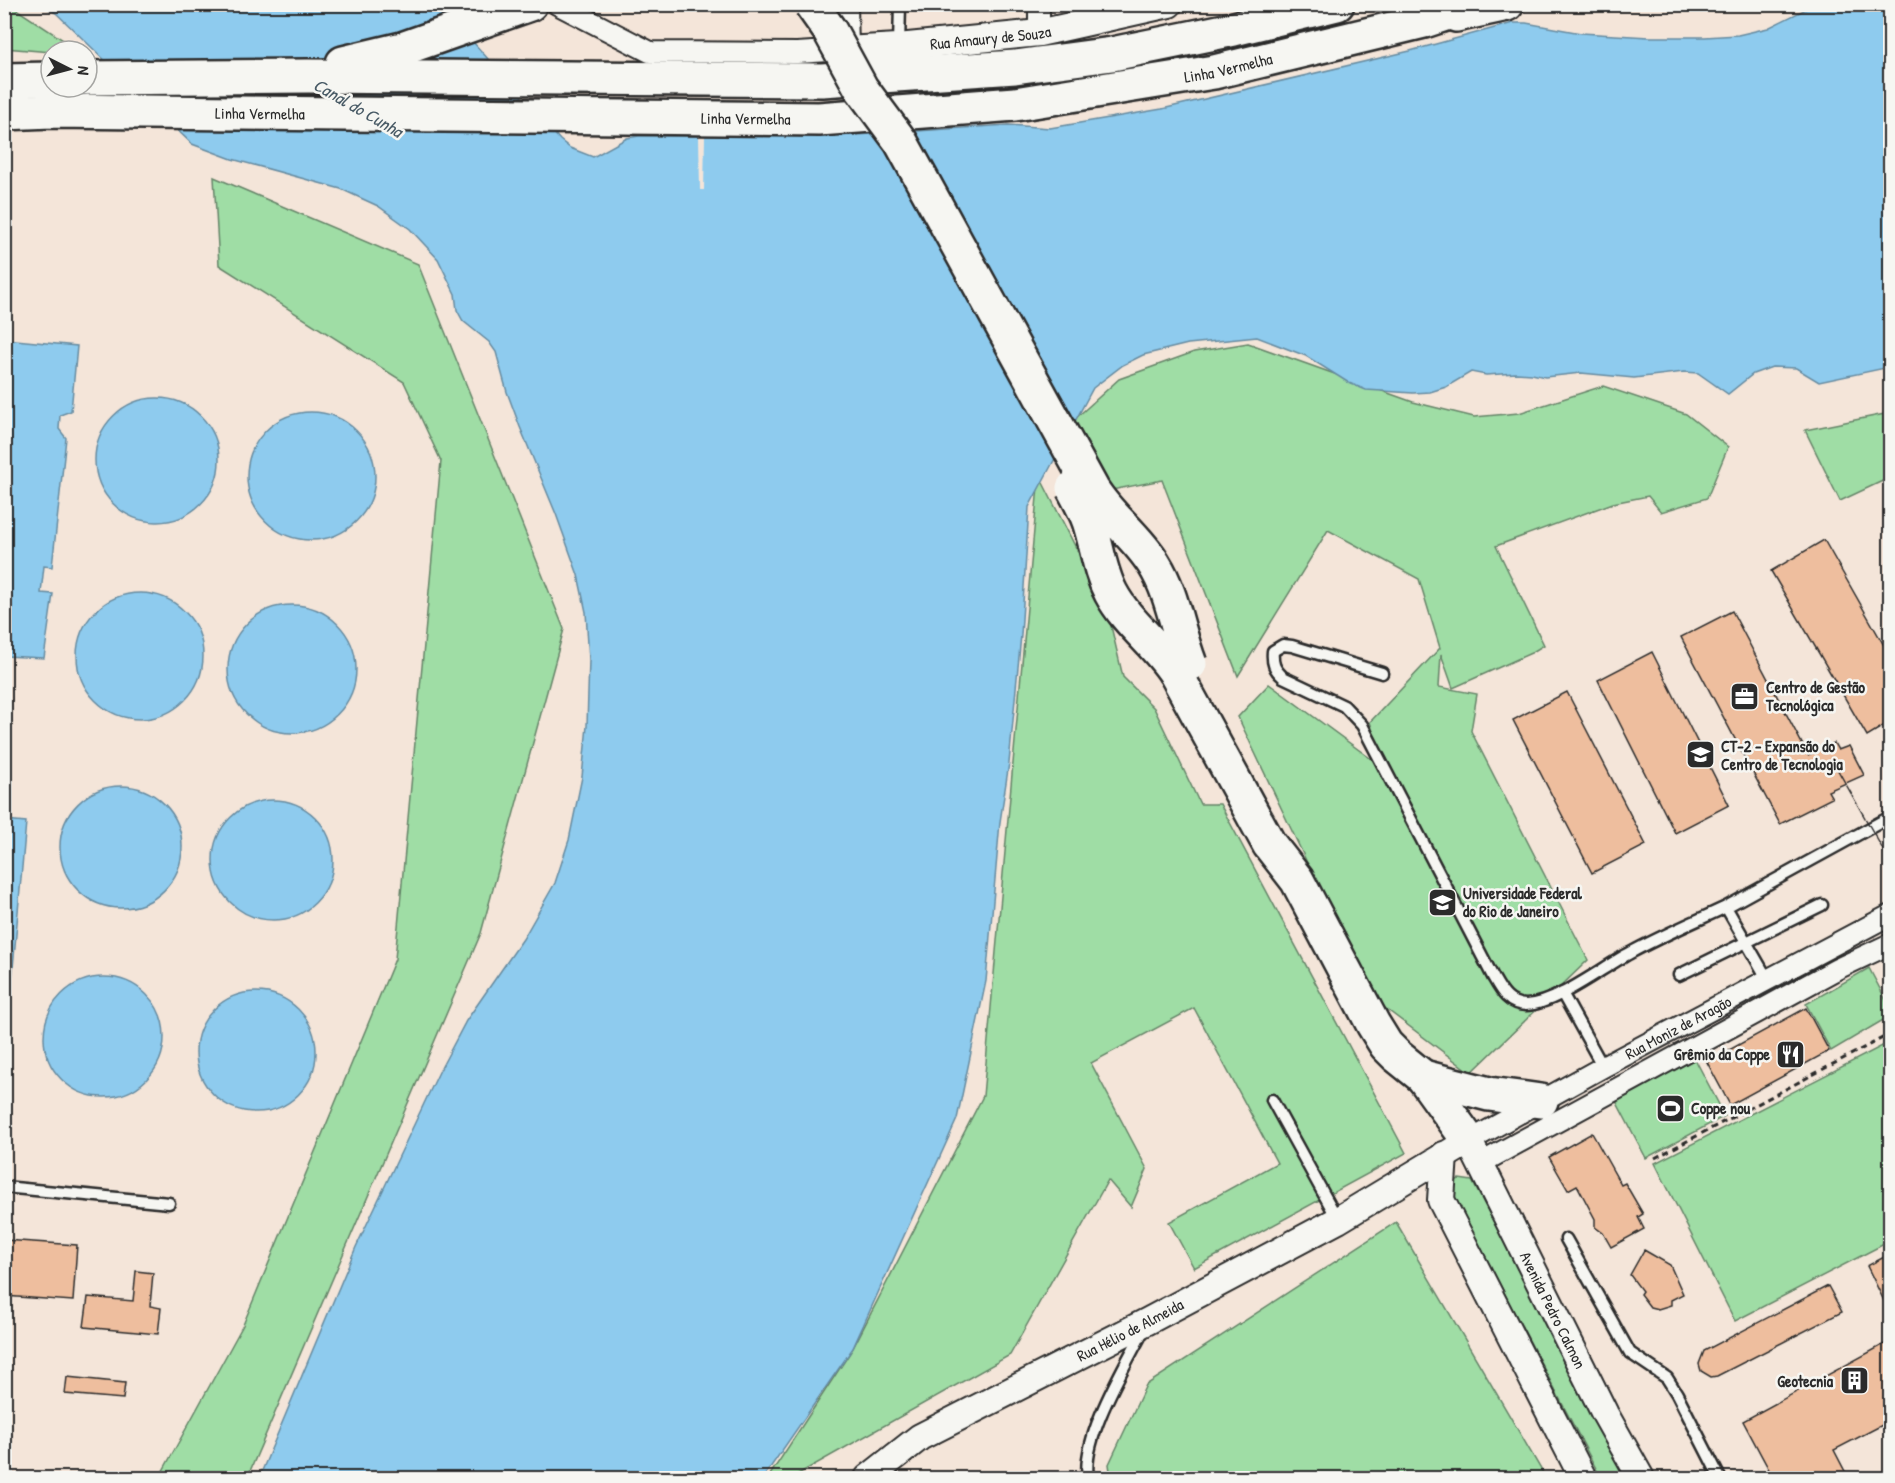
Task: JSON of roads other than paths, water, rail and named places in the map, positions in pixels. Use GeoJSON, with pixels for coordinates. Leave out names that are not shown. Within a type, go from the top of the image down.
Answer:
{"type":"FeatureCollection","features":[{"type":"Feature","properties":{"kind":"highway"},"geometry":{"type":"LineString","coordinates":[[250,76],[311,69],[380,56],[530,4]]}},
{"type":"Feature","properties":{"kind":"highway"},"geometry":{"type":"LineString","coordinates":[[811,4],[830,31],[861,88],[887,150],[1085,510],[1110,592],[1134,625],[1167,660],[1225,745]]}},
{"type":"Feature","properties":{"kind":"highway"},"geometry":{"type":"LineString","coordinates":[[99,78],[250,76],[822,80],[1015,67],[1112,54],[1234,29],[1336,4]]}},
{"type":"Feature","properties":{"kind":"highway","name":"Linha Vermelha"},"geometry":{"type":"LineString","coordinates":[[4,113],[51,111],[784,120],[1015,104],[1214,72],[1424,21],[1475,4]]}},
{"type":"Feature","properties":{"kind":"highway"},"geometry":{"type":"LineString","coordinates":[[1424,21],[1507,4]]}},
{"type":"Feature","properties":{"kind":"highway"},"geometry":{"type":"LineString","coordinates":[[4,80],[39,79]]}},
{"type":"Feature","properties":{"kind":"highway"},"geometry":{"type":"LineString","coordinates":[[861,88],[901,142],[1092,489],[1109,513],[1156,567],[1170,598],[1190,664],[1269,844],[1297,880],[1373,1024],[1392,1051],[1423,1077],[1465,1153]]}},
{"type":"Feature","properties":{"kind":"highway"},"geometry":{"type":"LineString","coordinates":[[1423,1077],[1489,1094],[1541,1101]]}},
{"type":"Feature","properties":{"kind":"street"},"geometry":{"type":"LineString","coordinates":[[557,4],[650,52],[797,53],[845,50],[844,4]]}},
{"type":"Feature","properties":{"kind":"street"},"geometry":{"type":"LineString","coordinates":[[1039,4],[1039,33]]}},
{"type":"Feature","properties":{"kind":"street","name":"Rua Amaury de Souza"},"geometry":{"type":"LineString","coordinates":[[845,50],[1039,33],[1090,17],[1155,6]]}},
{"type":"Feature","properties":{"kind":"street","name":"Rua Moniz de Aragão"},"geometry":{"type":"LineString","coordinates":[[1465,1153],[1541,1101],[1768,980],[1885,936]]}},
{"type":"Feature","properties":{"kind":"street","name":"Rua Moniz de Aragão"},"geometry":{"type":"LineString","coordinates":[[1465,1153],[1837,969],[1885,936]]}},
{"type":"Feature","properties":{"kind":"street"},"geometry":{"type":"LineString","coordinates":[[1441,1200],[1465,1153]]}},
{"type":"Feature","properties":{"kind":"street","name":"Rua Hélio de Almeida"},"geometry":{"type":"LineString","coordinates":[[868,1479],[920,1437],[1148,1321],[1396,1187],[1465,1153]]}},
{"type":"Feature","properties":{"kind":"street","name":"Avenida Pedro Calmon"},"geometry":{"type":"LineString","coordinates":[[1465,1153],[1641,1479]]}},
{"type":"Feature","properties":{"kind":"street"},"geometry":{"type":"LineString","coordinates":[[1396,1187],[1441,1200],[1583,1479]]}},
{"type":"Feature","properties":{"kind":"lane"},"geometry":{"type":"LineString","coordinates":[[898,47],[900,4]]}},
{"type":"Feature","properties":{"kind":"lane"},"geometry":{"type":"LineString","coordinates":[[1382,673],[1292,646],[1283,645],[1273,651],[1272,662],[1275,670],[1283,677],[1344,706],[1362,725],[1493,977],[1506,999],[1514,1003],[1527,1005],[1562,993],[1629,953],[1726,907],[1890,817]]}},
{"type":"Feature","properties":{"kind":"lane"},"geometry":{"type":"LineString","coordinates":[[1679,975],[1822,905]]}},
{"type":"Feature","properties":{"kind":"lane"},"geometry":{"type":"LineString","coordinates":[[1726,907],[1768,980]]}},
{"type":"Feature","properties":{"kind":"lane"},"geometry":{"type":"LineString","coordinates":[[1562,993],[1603,1067]]}},
{"type":"Feature","properties":{"kind":"lane"},"geometry":{"type":"LineString","coordinates":[[1272,1100],[1338,1220]]}},
{"type":"Feature","properties":{"kind":"lane"},"geometry":{"type":"LineString","coordinates":[[4,1187],[169,1203]]}},
{"type":"Feature","properties":{"kind":"lane"},"geometry":{"type":"LineString","coordinates":[[1566,1239],[1630,1353],[1667,1378],[1720,1479]]}},
{"type":"Feature","properties":{"kind":"lane"},"geometry":{"type":"LineString","coordinates":[[1088,1479],[1086,1462],[1104,1410],[1148,1321]]}},
{"type":"Feature","properties":{"kind":"water","name":"Canal do Cunha"},"geometry":{"type":"Polygon","coordinates":[[[42,5],[432,5],[466,34],[560,140],[570,148],[593,157],[627,138],[639,136],[856,135],[1008,125],[1050,128],[1162,109],[1410,51],[1513,23],[1526,23],[1581,33],[1649,37],[1705,37],[1738,35],[1768,28],[1814,5],[1890,5],[1890,367],[1819,382],[1796,368],[1772,367],[1753,374],[1728,394],[1698,373],[1684,372],[1634,378],[1581,373],[1545,377],[1532,374],[1486,375],[1471,372],[1446,387],[1430,392],[1413,393],[1366,390],[1349,383],[1306,356],[1257,337],[1188,344],[1143,355],[1123,365],[1093,388],[1029,507],[1021,635],[1009,763],[1000,822],[986,981],[957,1119],[853,1348],[763,1478],[259,1478],[356,1247],[439,1072],[466,1021],[523,939],[555,883],[569,840],[582,777],[587,726],[589,660],[586,612],[578,575],[507,392],[496,352],[489,342],[463,321],[457,310],[455,294],[438,259],[410,229],[378,206],[341,189],[232,159],[192,144],[99,54],[99,39],[83,39],[56,13],[42,5]]]}},
{"type":"Feature","properties":{"kind":"water"},"geometry":{"type":"Polygon","coordinates":[[[5,339],[77,346],[71,411],[60,415],[59,429],[66,438],[52,567],[44,566],[41,593],[53,594],[44,658],[5,656],[5,339]]]}},
{"type":"Feature","properties":{"kind":"water"},"geometry":{"type":"Polygon","coordinates":[[[157,398],[181,403],[201,416],[214,436],[219,460],[214,484],[201,504],[181,517],[157,522],[133,517],[113,504],[100,484],[95,460],[100,436],[113,416],[133,403],[157,398]]]}},
{"type":"Feature","properties":{"kind":"water"},"geometry":{"type":"Polygon","coordinates":[[[311,412],[335,417],[356,431],[370,452],[375,476],[370,500],[356,521],[335,535],[311,540],[287,535],[266,521],[252,500],[247,476],[252,452],[266,431],[287,417],[311,412]]]}},
{"type":"Feature","properties":{"kind":"water"},"geometry":{"type":"Polygon","coordinates":[[[140,593],[164,597],[185,611],[199,632],[203,656],[199,680],[185,701],[164,715],[140,719],[116,715],[95,701],[81,680],[77,656],[81,632],[95,611],[116,597],[140,593]]]}},
{"type":"Feature","properties":{"kind":"water"},"geometry":{"type":"Polygon","coordinates":[[[292,605],[317,610],[337,624],[351,644],[356,669],[351,694],[337,714],[317,728],[292,733],[267,728],[247,714],[233,694],[228,669],[233,644],[247,624],[267,610],[292,605]]]}},
{"type":"Feature","properties":{"kind":"water"},"geometry":{"type":"Polygon","coordinates":[[[121,786],[144,790],[164,804],[178,824],[182,847],[178,870],[164,890],[144,904],[121,908],[98,904],[78,890],[64,870],[60,847],[64,824],[78,804],[98,790],[121,786]]]}},
{"type":"Feature","properties":{"kind":"water"},"geometry":{"type":"Polygon","coordinates":[[[273,800],[296,804],[316,817],[329,837],[333,860],[329,883],[316,903],[296,916],[273,920],[250,916],[230,903],[217,883],[213,860],[217,837],[230,817],[250,804],[273,800]]]}},
{"type":"Feature","properties":{"kind":"water"},"geometry":{"type":"Polygon","coordinates":[[[4,820],[26,822],[5,1058],[4,820]]]}},
{"type":"Feature","properties":{"kind":"water"},"geometry":{"type":"Polygon","coordinates":[[[104,977],[127,982],[146,995],[159,1014],[164,1037],[159,1060],[146,1079],[127,1092],[104,1097],[81,1092],[62,1079],[49,1060],[44,1037],[49,1014],[62,995],[81,982],[104,977]]]}},
{"type":"Feature","properties":{"kind":"water"},"geometry":{"type":"Polygon","coordinates":[[[256,992],[279,997],[298,1010],[311,1029],[316,1052],[311,1075],[298,1094],[279,1107],[256,1112],[233,1107],[214,1094],[201,1075],[196,1052],[201,1029],[214,1010],[233,997],[256,992]]]}},
{"type":"Feature","properties":{"kind":"tram line"},"geometry":{"type":"LineString","coordinates":[[1831,758],[1890,862]]}},
{"type":"Feature","properties":{"kind":"place","name":"Centro de Gestão Tecnológica"},"geometry":{"type":"Point","coordinates":[1745,696]}},
{"type":"Feature","properties":{"kind":"place","name":"CT-2 - Expansão do Centro de Tecnologia"},"geometry":{"type":"Point","coordinates":[1700,755]}},
{"type":"Feature","properties":{"kind":"place","name":"Universidade Federal do Rio de Janeiro"},"geometry":{"type":"Point","coordinates":[1442,902]}},
{"type":"Feature","properties":{"kind":"place","name":"Grêmio da Coppe"},"geometry":{"type":"Point","coordinates":[1791,1054]}},
{"type":"Feature","properties":{"kind":"place","name":"Coppe nou"},"geometry":{"type":"Point","coordinates":[1670,1108]}},
{"type":"Feature","properties":{"kind":"place","name":"Geotecnia"},"geometry":{"type":"Point","coordinates":[1854,1381]}}]}
